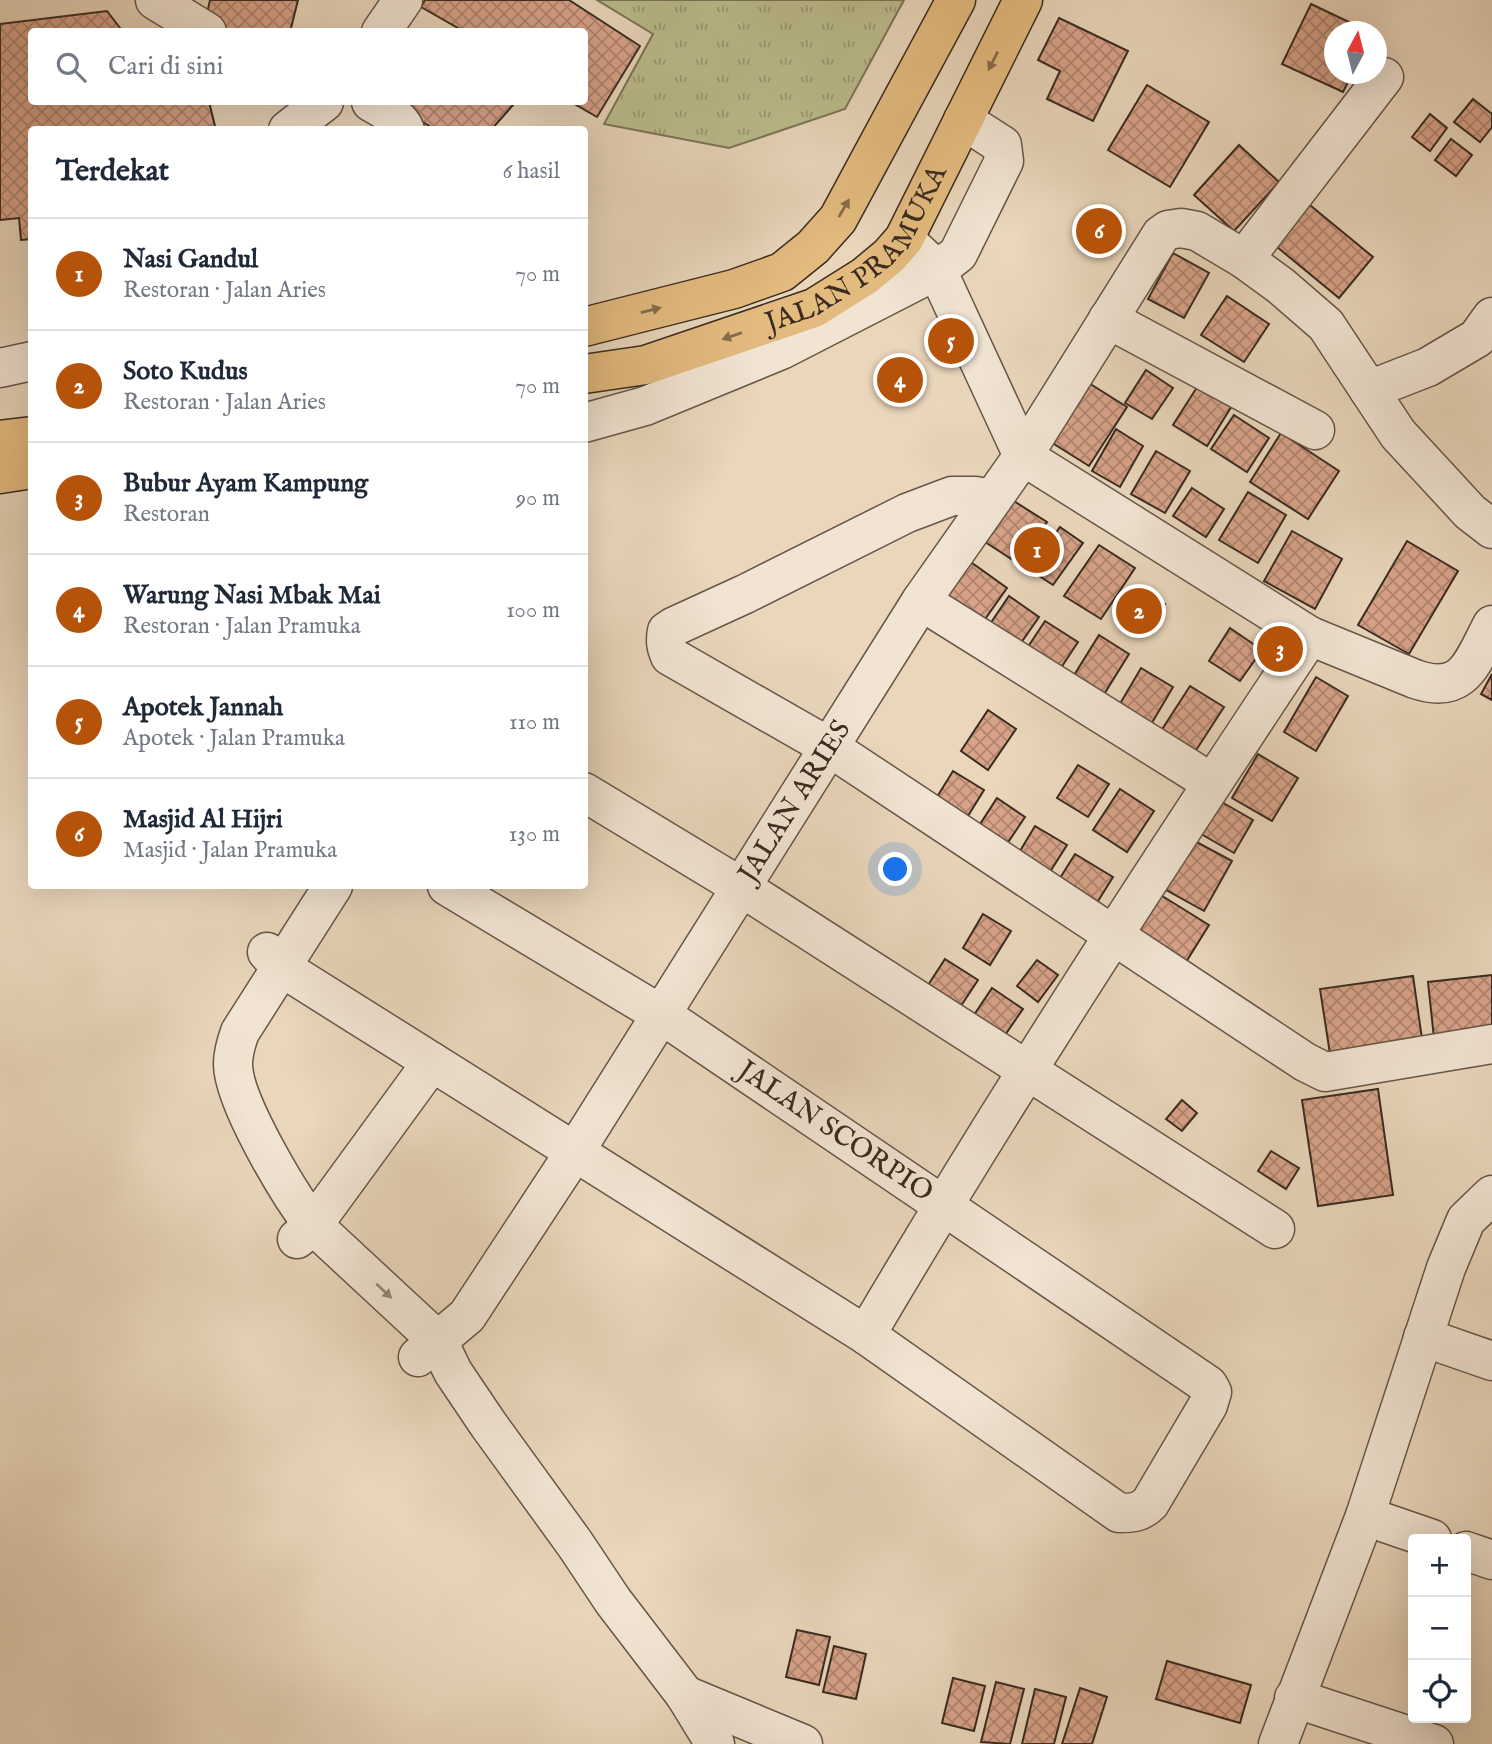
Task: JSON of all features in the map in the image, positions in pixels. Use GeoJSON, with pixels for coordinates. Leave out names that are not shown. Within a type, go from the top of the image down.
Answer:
{"type":"FeatureCollection","features":[{"type":"Feature","properties":{"kind":"main road","name":"JALAN PRAMUKA"},"geometry":{"type":"LineString","coordinates":[[588,326],[734,289],[782,272],[813,247],[838,219],[956,0]]}},
{"type":"Feature","properties":{"kind":"main road","name":"JALAN PRAMUKA"},"geometry":{"type":"LineString","coordinates":[[588,373],[646,365],[814,308],[865,276],[904,239],[1023,0]]}},
{"type":"Feature","properties":{"kind":"main road"},"geometry":{"type":"LineString","coordinates":[[7,442],[28,465]]}},
{"type":"Feature","properties":{"kind":"street"},"geometry":{"type":"LineString","coordinates":[[155,0],[200,28]]}},
{"type":"Feature","properties":{"kind":"street"},"geometry":{"type":"LineString","coordinates":[[384,28],[403,0]]}},
{"type":"Feature","properties":{"kind":"street"},"geometry":{"type":"LineString","coordinates":[[1379,84],[1244,259],[1281,286],[1326,325],[1398,434],[1470,512],[1492,529]]}},
{"type":"Feature","properties":{"kind":"street"},"geometry":{"type":"LineString","coordinates":[[293,126],[320,105]]}},
{"type":"Feature","properties":{"kind":"street"},"geometry":{"type":"LineString","coordinates":[[376,105],[404,126]]}},
{"type":"Feature","properties":{"kind":"street"},"geometry":{"type":"LineString","coordinates":[[588,422],[645,406],[781,350],[937,270],[958,254],[1004,160],[1002,145],[963,120]]}},
{"type":"Feature","properties":{"kind":"street","name":"JALAN ARIES"},"geometry":{"type":"LineString","coordinates":[[436,1357],[467,1316],[574,1153],[921,601],[1023,456],[1161,235],[1168,230],[1181,228],[1197,231],[1244,259]]}},
{"type":"Feature","properties":{"kind":"street"},"geometry":{"type":"LineString","coordinates":[[904,239],[937,270],[1023,456],[1310,635],[1431,685],[1444,685],[1460,676],[1472,663],[1492,625]]}},
{"type":"Feature","properties":{"kind":"street"},"geometry":{"type":"LineString","coordinates":[[1369,390],[1428,368],[1477,338],[1492,317]]}},
{"type":"Feature","properties":{"kind":"street"},"geometry":{"type":"LineString","coordinates":[[1108,319],[1315,430]]}},
{"type":"Feature","properties":{"kind":"street"},"geometry":{"type":"LineString","coordinates":[[0,368],[28,362]]}},
{"type":"Feature","properties":{"kind":"street"},"geometry":{"type":"LineString","coordinates":[[991,499],[952,496],[908,513],[667,631],[665,646],[670,656],[829,747],[1305,1062],[1325,1072],[1492,1044]]}},
{"type":"Feature","properties":{"kind":"street"},"geometry":{"type":"LineString","coordinates":[[921,601],[1212,783]]}},
{"type":"Feature","properties":{"kind":"street"},"geometry":{"type":"LineString","coordinates":[[274,959],[574,1153],[866,1335],[942,1205],[1310,635]]}},
{"type":"Feature","properties":{"kind":"street"},"geometry":{"type":"LineString","coordinates":[[588,794],[741,887],[1275,1229]]}},
{"type":"Feature","properties":{"kind":"street"},"geometry":{"type":"LineString","coordinates":[[274,959],[308,889]]}},
{"type":"Feature","properties":{"kind":"street"},"geometry":{"type":"LineString","coordinates":[[331,889],[222,1018],[212,1043],[214,1070],[220,1093],[243,1149],[282,1220],[305,1232],[376,1319],[436,1357],[575,1544],[613,1601],[716,1736],[803,1744]]}},
{"type":"Feature","properties":{"kind":"street","name":"JALAN SCORPIO"},"geometry":{"type":"LineString","coordinates":[[452,889],[662,1014],[1208,1385],[1212,1392],[1208,1405],[1150,1503],[1135,1513],[1118,1513],[866,1335]]}},
{"type":"Feature","properties":{"kind":"street"},"geometry":{"type":"LineString","coordinates":[[305,1232],[432,1062]]}},
{"type":"Feature","properties":{"kind":"street"},"geometry":{"type":"LineString","coordinates":[[1278,1744],[1365,1516],[1446,1268],[1466,1220],[1492,1195]]}},
{"type":"Feature","properties":{"kind":"street"},"geometry":{"type":"LineString","coordinates":[[1423,1337],[1492,1361]]}},
{"type":"Feature","properties":{"kind":"street"},"geometry":{"type":"LineString","coordinates":[[1365,1516],[1417,1534]]}},
{"type":"Feature","properties":{"kind":"street"},"geometry":{"type":"LineString","coordinates":[[1471,1553],[1492,1560]]}},
{"type":"Feature","properties":{"kind":"street"},"geometry":{"type":"LineString","coordinates":[[1294,1698],[1434,1744]]}},
{"type":"Feature","properties":{"kind":"green space"},"geometry":{"type":"Polygon","coordinates":[[[597,0],[904,0],[845,109],[729,148],[604,124],[653,34],[597,0]]]}},
{"type":"Feature","properties":{"kind":"building"},"geometry":{"type":"Polygon","coordinates":[[[210,0],[298,0],[291,28],[218,28],[205,23],[210,0]]]}},
{"type":"Feature","properties":{"kind":"building"},"geometry":{"type":"Polygon","coordinates":[[[425,0],[569,0],[640,46],[597,117],[576,105],[588,105],[588,28],[458,28],[421,7],[425,0]]]}},
{"type":"Feature","properties":{"kind":"building"},"geometry":{"type":"Polygon","coordinates":[[[1311,4],[1347,21],[1324,21],[1324,83],[1282,64],[1311,4]]]}},
{"type":"Feature","properties":{"kind":"building"},"geometry":{"type":"Polygon","coordinates":[[[107,11],[120,28],[28,28],[28,105],[210,105],[215,126],[28,126],[28,239],[21,240],[19,218],[0,220],[0,24],[107,11]]]}},
{"type":"Feature","properties":{"kind":"building"},"geometry":{"type":"Polygon","coordinates":[[[1059,18],[1128,51],[1093,121],[1047,99],[1060,71],[1038,60],[1059,18]]]}},
{"type":"Feature","properties":{"kind":"building"},"geometry":{"type":"Polygon","coordinates":[[[1326,84],[1347,84],[1343,92],[1326,84]]]}},
{"type":"Feature","properties":{"kind":"building"},"geometry":{"type":"Polygon","coordinates":[[[1147,85],[1209,122],[1170,187],[1108,150],[1147,85]]]}},
{"type":"Feature","properties":{"kind":"building"},"geometry":{"type":"Polygon","coordinates":[[[1473,99],[1492,114],[1492,127],[1480,142],[1454,122],[1473,99]]]}},
{"type":"Feature","properties":{"kind":"building"},"geometry":{"type":"Polygon","coordinates":[[[394,105],[513,105],[495,126],[429,126],[394,105]]]}},
{"type":"Feature","properties":{"kind":"building"},"geometry":{"type":"Polygon","coordinates":[[[1430,114],[1447,128],[1430,151],[1412,137],[1430,114]]]}},
{"type":"Feature","properties":{"kind":"building"},"geometry":{"type":"Polygon","coordinates":[[[1451,139],[1472,155],[1456,176],[1435,160],[1451,139]]]}},
{"type":"Feature","properties":{"kind":"building"},"geometry":{"type":"Polygon","coordinates":[[[1239,145],[1279,182],[1234,231],[1194,195],[1239,145]]]}},
{"type":"Feature","properties":{"kind":"building"},"geometry":{"type":"Polygon","coordinates":[[[1305,201],[1373,257],[1339,298],[1271,242],[1305,201]]]}},
{"type":"Feature","properties":{"kind":"building"},"geometry":{"type":"Polygon","coordinates":[[[1173,253],[1209,273],[1184,318],[1148,299],[1173,253]]]}},
{"type":"Feature","properties":{"kind":"building"},"geometry":{"type":"Polygon","coordinates":[[[1227,296],[1269,324],[1244,362],[1201,335],[1227,296]]]}},
{"type":"Feature","properties":{"kind":"building"},"geometry":{"type":"Polygon","coordinates":[[[1146,370],[1173,388],[1152,419],[1125,403],[1146,370]]]}},
{"type":"Feature","properties":{"kind":"building"},"geometry":{"type":"Polygon","coordinates":[[[1076,375],[1127,407],[1089,466],[1038,434],[1076,375]]]}},
{"type":"Feature","properties":{"kind":"building"},"geometry":{"type":"Polygon","coordinates":[[[1199,384],[1233,404],[1207,446],[1173,425],[1199,384]]]}},
{"type":"Feature","properties":{"kind":"building"},"geometry":{"type":"Polygon","coordinates":[[[1234,415],[1269,438],[1247,472],[1211,449],[1234,415]]]}},
{"type":"Feature","properties":{"kind":"building"},"geometry":{"type":"Polygon","coordinates":[[[1116,429],[1143,446],[1120,487],[1092,471],[1116,429]]]}},
{"type":"Feature","properties":{"kind":"building"},"geometry":{"type":"Polygon","coordinates":[[[1281,433],[1339,471],[1308,519],[1250,482],[1281,433]]]}},
{"type":"Feature","properties":{"kind":"building"},"geometry":{"type":"Polygon","coordinates":[[[1156,451],[1190,471],[1165,513],[1131,494],[1156,451]]]}},
{"type":"Feature","properties":{"kind":"building"},"geometry":{"type":"Polygon","coordinates":[[[1192,488],[1224,509],[1206,537],[1173,516],[1192,488]]]}},
{"type":"Feature","properties":{"kind":"building"},"geometry":{"type":"Polygon","coordinates":[[[1248,492],[1286,515],[1258,563],[1219,540],[1248,492]]]}},
{"type":"Feature","properties":{"kind":"building"},"geometry":{"type":"Polygon","coordinates":[[[1009,498],[1047,522],[1019,564],[982,540],[1009,498]]]}},
{"type":"Feature","properties":{"kind":"building"},"geometry":{"type":"Polygon","coordinates":[[[1060,527],[1083,543],[1053,585],[1030,570],[1060,527]]]}},
{"type":"Feature","properties":{"kind":"building"},"geometry":{"type":"Polygon","coordinates":[[[1292,531],[1342,559],[1315,609],[1264,581],[1292,531]]]}},
{"type":"Feature","properties":{"kind":"building"},"geometry":{"type":"Polygon","coordinates":[[[1407,541],[1458,571],[1409,654],[1358,625],[1407,541]]]}},
{"type":"Feature","properties":{"kind":"building"},"geometry":{"type":"Polygon","coordinates":[[[1099,545],[1135,568],[1101,619],[1064,596],[1099,545]]]}},
{"type":"Feature","properties":{"kind":"building"},"geometry":{"type":"Polygon","coordinates":[[[968,560],[1007,588],[978,629],[939,602],[968,560]]]}},
{"type":"Feature","properties":{"kind":"building"},"geometry":{"type":"Polygon","coordinates":[[[1137,586],[1165,604],[1145,635],[1117,617],[1137,586]]]}},
{"type":"Feature","properties":{"kind":"building"},"geometry":{"type":"Polygon","coordinates":[[[1009,596],[1039,617],[1016,650],[986,630],[1009,596]]]}},
{"type":"Feature","properties":{"kind":"building"},"geometry":{"type":"Polygon","coordinates":[[[1045,621],[1078,642],[1053,680],[1020,659],[1045,621]]]}},
{"type":"Feature","properties":{"kind":"building"},"geometry":{"type":"Polygon","coordinates":[[[1230,628],[1262,650],[1240,681],[1209,661],[1230,628]]]}},
{"type":"Feature","properties":{"kind":"building"},"geometry":{"type":"Polygon","coordinates":[[[1099,635],[1129,654],[1098,704],[1068,685],[1099,635]]]}},
{"type":"Feature","properties":{"kind":"building"},"geometry":{"type":"Polygon","coordinates":[[[1141,668],[1173,687],[1146,733],[1114,714],[1141,668]]]}},
{"type":"Feature","properties":{"kind":"building"},"geometry":{"type":"Polygon","coordinates":[[[1492,674],[1492,700],[1481,694],[1492,674]]]}},
{"type":"Feature","properties":{"kind":"building"},"geometry":{"type":"Polygon","coordinates":[[[1316,677],[1348,696],[1316,751],[1284,732],[1316,677]]]}},
{"type":"Feature","properties":{"kind":"building"},"geometry":{"type":"Polygon","coordinates":[[[1190,686],[1224,707],[1193,755],[1159,734],[1190,686]]]}},
{"type":"Feature","properties":{"kind":"building"},"geometry":{"type":"Polygon","coordinates":[[[988,710],[1016,729],[988,770],[961,751],[988,710]]]}},
{"type":"Feature","properties":{"kind":"building"},"geometry":{"type":"Polygon","coordinates":[[[1258,754],[1298,778],[1272,821],[1232,798],[1258,754]]]}},
{"type":"Feature","properties":{"kind":"building"},"geometry":{"type":"Polygon","coordinates":[[[1078,765],[1109,784],[1088,817],[1057,798],[1078,765]]]}},
{"type":"Feature","properties":{"kind":"building"},"geometry":{"type":"Polygon","coordinates":[[[953,771],[984,790],[960,829],[929,810],[953,771]]]}},
{"type":"Feature","properties":{"kind":"building"},"geometry":{"type":"Polygon","coordinates":[[[1120,789],[1154,811],[1127,852],[1093,830],[1120,789]]]}},
{"type":"Feature","properties":{"kind":"building"},"geometry":{"type":"Polygon","coordinates":[[[997,798],[1025,817],[1003,850],[975,832],[997,798]]]}},
{"type":"Feature","properties":{"kind":"building"},"geometry":{"type":"Polygon","coordinates":[[[1220,801],[1253,820],[1234,853],[1201,834],[1220,801]]]}},
{"type":"Feature","properties":{"kind":"building"},"geometry":{"type":"Polygon","coordinates":[[[1035,826],[1067,845],[1048,875],[1017,856],[1035,826]]]}},
{"type":"Feature","properties":{"kind":"building"},"geometry":{"type":"Polygon","coordinates":[[[1189,838],[1232,861],[1204,911],[1161,887],[1189,838]]]}},
{"type":"Feature","properties":{"kind":"building"},"geometry":{"type":"Polygon","coordinates":[[[1075,854],[1113,877],[1095,906],[1057,883],[1075,854]]]}},
{"type":"Feature","properties":{"kind":"building"},"geometry":{"type":"Polygon","coordinates":[[[1159,894],[1209,925],[1181,970],[1131,939],[1159,894]]]}},
{"type":"Feature","properties":{"kind":"building"},"geometry":{"type":"Polygon","coordinates":[[[983,914],[1011,931],[990,965],[963,948],[983,914]]]}},
{"type":"Feature","properties":{"kind":"building"},"geometry":{"type":"Polygon","coordinates":[[[945,959],[978,980],[953,1018],[921,996],[945,959]]]}},
{"type":"Feature","properties":{"kind":"building"},"geometry":{"type":"Polygon","coordinates":[[[1037,960],[1058,975],[1038,1002],[1017,986],[1037,960]]]}},
{"type":"Feature","properties":{"kind":"building"},"geometry":{"type":"Polygon","coordinates":[[[1492,975],[1492,1031],[1434,1038],[1428,982],[1492,975]]]}},
{"type":"Feature","properties":{"kind":"building"},"geometry":{"type":"Polygon","coordinates":[[[1413,976],[1424,1053],[1332,1067],[1320,989],[1413,976]]]}},
{"type":"Feature","properties":{"kind":"building"},"geometry":{"type":"Polygon","coordinates":[[[992,988],[1023,1009],[996,1048],[966,1027],[992,988]]]}},
{"type":"Feature","properties":{"kind":"building"},"geometry":{"type":"Polygon","coordinates":[[[1378,1089],[1393,1195],[1318,1206],[1302,1100],[1378,1089]]]}},
{"type":"Feature","properties":{"kind":"building"},"geometry":{"type":"Polygon","coordinates":[[[1182,1100],[1197,1113],[1182,1131],[1166,1119],[1182,1100]]]}},
{"type":"Feature","properties":{"kind":"building"},"geometry":{"type":"Polygon","coordinates":[[[1271,1151],[1299,1168],[1286,1189],[1258,1171],[1271,1151]]]}},
{"type":"Feature","properties":{"kind":"building"},"geometry":{"type":"Polygon","coordinates":[[[797,1630],[830,1637],[819,1685],[786,1677],[797,1630]]]}},
{"type":"Feature","properties":{"kind":"building"},"geometry":{"type":"Polygon","coordinates":[[[834,1646],[866,1654],[856,1699],[823,1692],[834,1646]]]}},
{"type":"Feature","properties":{"kind":"building"},"geometry":{"type":"Polygon","coordinates":[[[1167,1661],[1251,1685],[1240,1723],[1156,1699],[1167,1661]]]}},
{"type":"Feature","properties":{"kind":"building"},"geometry":{"type":"Polygon","coordinates":[[[953,1678],[985,1686],[974,1731],[942,1723],[953,1678]]]}},
{"type":"Feature","properties":{"kind":"building"},"geometry":{"type":"Polygon","coordinates":[[[996,1682],[1024,1689],[1010,1744],[981,1742],[996,1682]]]}},
{"type":"Feature","properties":{"kind":"building"},"geometry":{"type":"Polygon","coordinates":[[[1080,1688],[1107,1697],[1092,1744],[1062,1744],[1080,1688]]]}},
{"type":"Feature","properties":{"kind":"building"},"geometry":{"type":"Polygon","coordinates":[[[1035,1689],[1066,1697],[1054,1744],[1022,1744],[1035,1689]]]}},
{"type":"Feature","properties":{"kind":"place","name":"Masjid Al Hijri"},"geometry":{"type":"Point","coordinates":[1099,231]}},
{"type":"Feature","properties":{"kind":"place","name":"Apotek Jannah"},"geometry":{"type":"Point","coordinates":[951,341]}},
{"type":"Feature","properties":{"kind":"place","name":"Warung Nasi Mbak Mai"},"geometry":{"type":"Point","coordinates":[900,380]}},
{"type":"Feature","properties":{"kind":"place","name":"Nasi Gandul"},"geometry":{"type":"Point","coordinates":[1037,550]}},
{"type":"Feature","properties":{"kind":"place","name":"Soto Kudus"},"geometry":{"type":"Point","coordinates":[1139,611]}},
{"type":"Feature","properties":{"kind":"place","name":"Bubur Ayam Kampung"},"geometry":{"type":"Point","coordinates":[1280,649]}}]}
